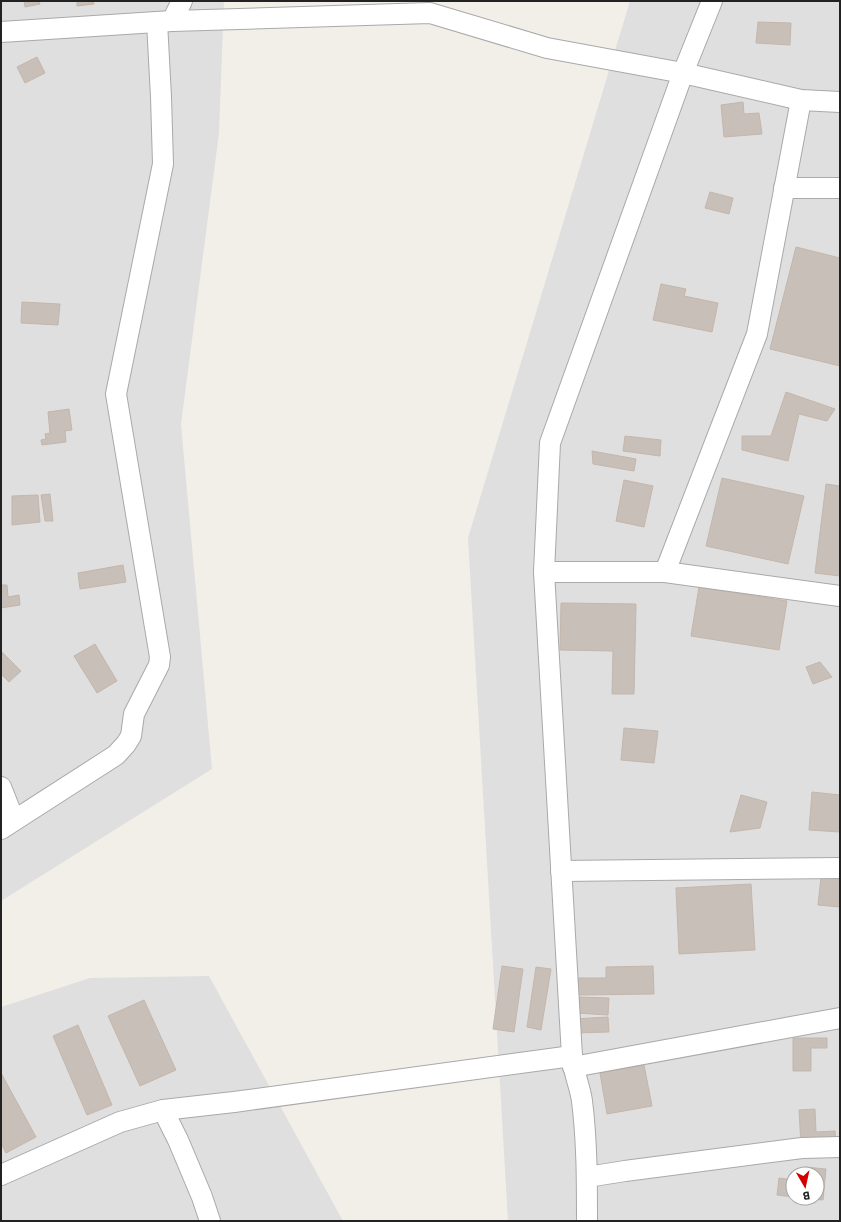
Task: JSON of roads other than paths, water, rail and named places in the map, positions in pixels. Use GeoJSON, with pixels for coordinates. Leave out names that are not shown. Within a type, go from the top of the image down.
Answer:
{"type":"FeatureCollection","features":[{"type":"Feature","properties":{"kind":"street"},"geometry":{"type":"LineString","coordinates":[[1,787],[8,825],[116,755],[126,744],[130,736],[134,714],[159,665],[160,657],[116,394],[163,164],[161,97],[165,21],[182,1]]}},
{"type":"Feature","properties":{"kind":"street"},"geometry":{"type":"LineString","coordinates":[[587,1221],[588,1177],[582,1100],[572,1062],[544,572],[550,443],[683,73],[712,1]]}},
{"type":"Feature","properties":{"kind":"street"},"geometry":{"type":"LineString","coordinates":[[1,32],[165,21],[430,13],[547,48],[683,73],[801,100],[840,102]]}},
{"type":"Feature","properties":{"kind":"street"},"geometry":{"type":"LineString","coordinates":[[665,572],[757,334],[801,100]]}},
{"type":"Feature","properties":{"kind":"street"},"geometry":{"type":"LineString","coordinates":[[784,188],[840,188]]}},
{"type":"Feature","properties":{"kind":"street"},"geometry":{"type":"LineString","coordinates":[[544,572],[665,572],[840,596]]}},
{"type":"Feature","properties":{"kind":"street"},"geometry":{"type":"LineString","coordinates":[[561,871],[840,868]]}},
{"type":"Feature","properties":{"kind":"street"},"geometry":{"type":"LineString","coordinates":[[1,1175],[120,1122],[163,1110],[572,1062],[840,1018]]}},
{"type":"Feature","properties":{"kind":"street"},"geometry":{"type":"LineString","coordinates":[[163,1110],[202,1197],[210,1221]]}},
{"type":"Feature","properties":{"kind":"street"},"geometry":{"type":"LineString","coordinates":[[588,1177],[802,1148],[840,1147]]}}]}
